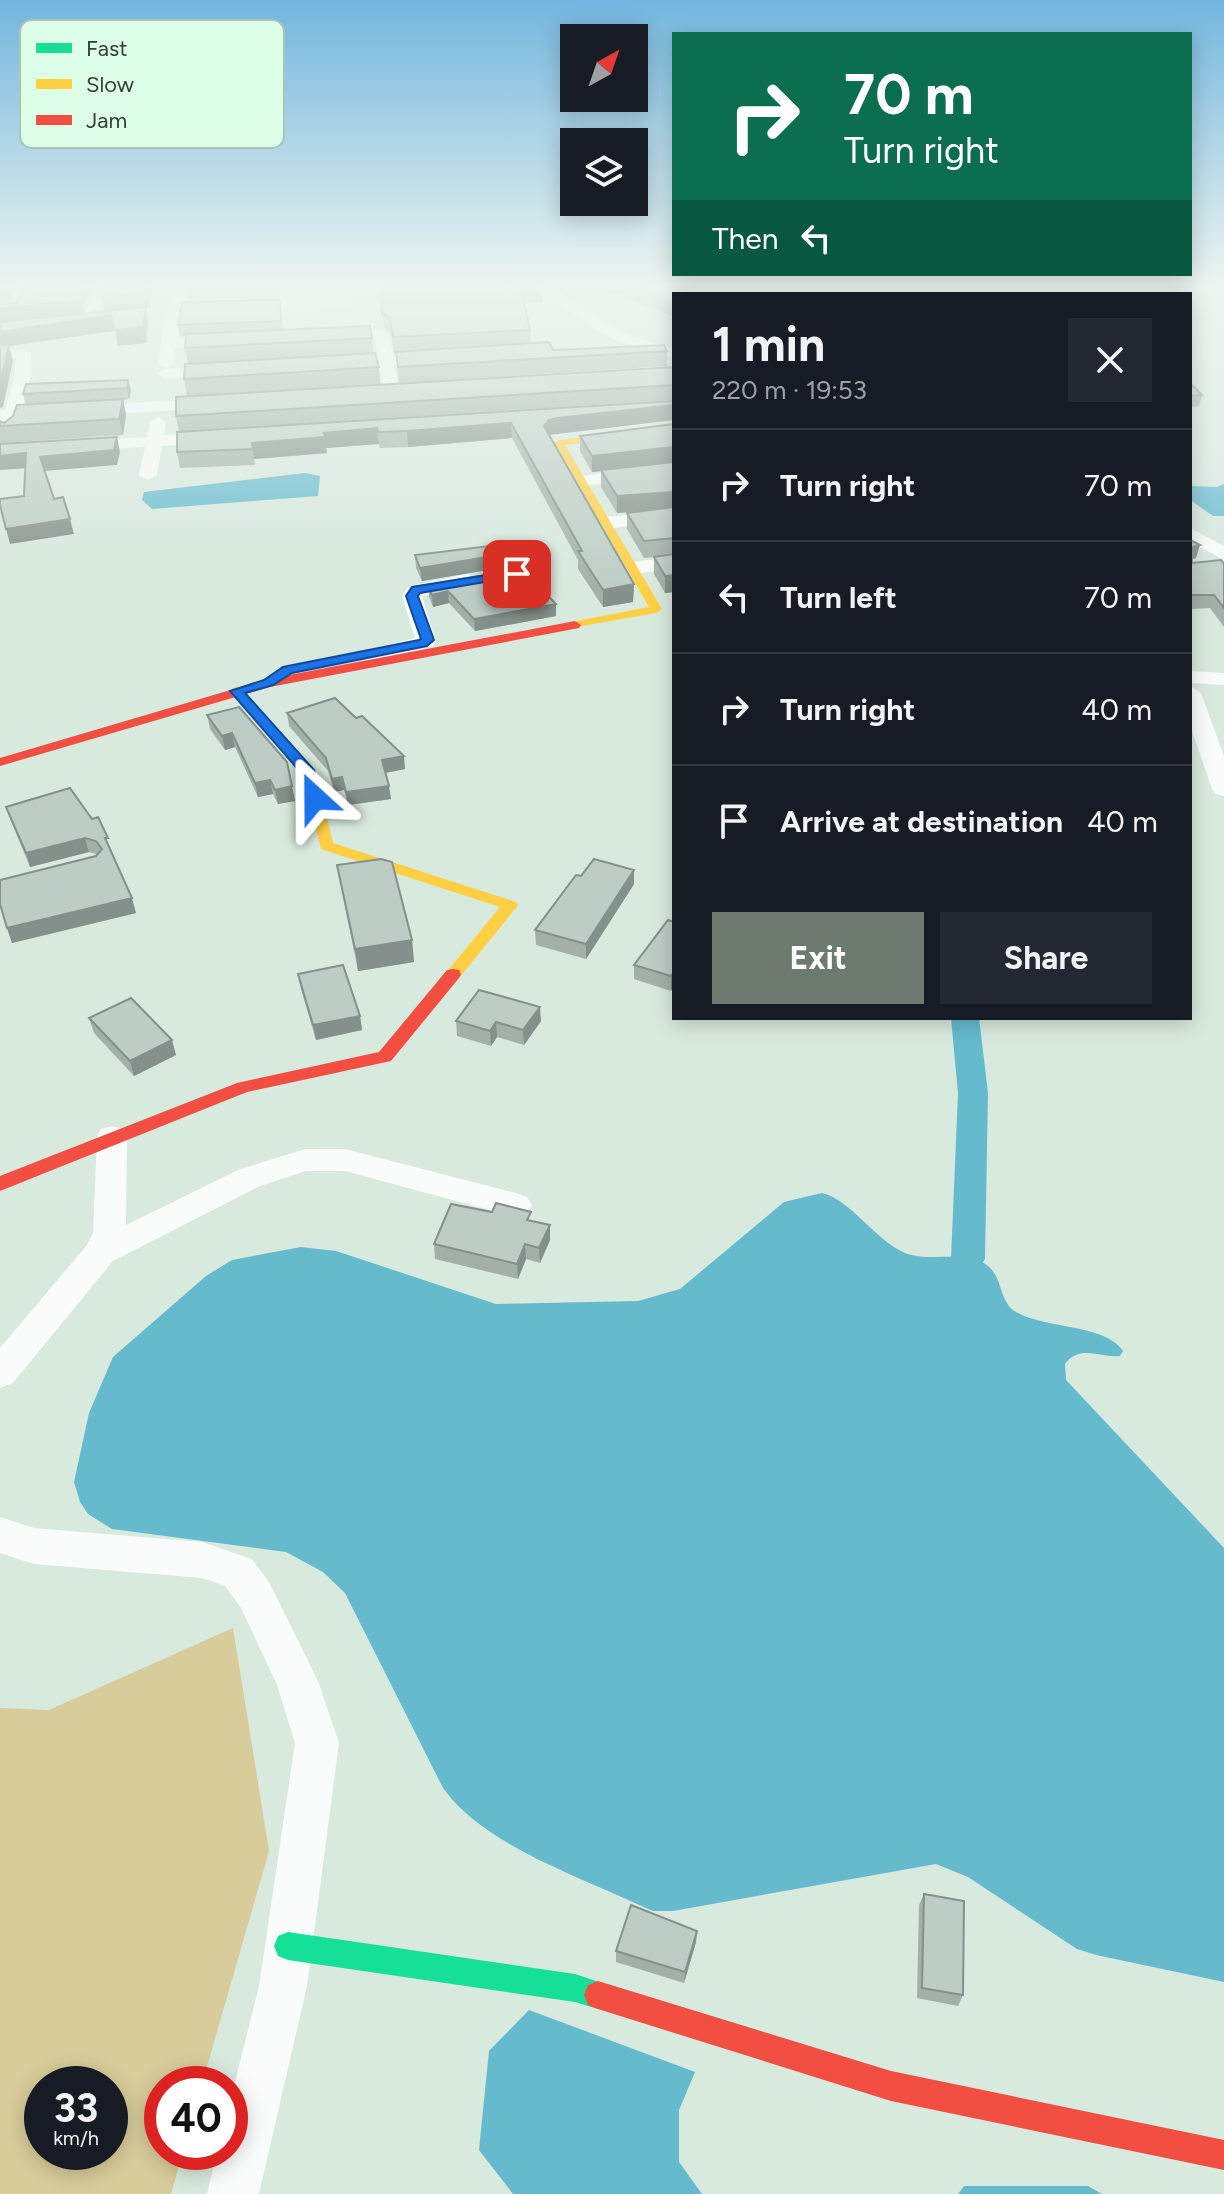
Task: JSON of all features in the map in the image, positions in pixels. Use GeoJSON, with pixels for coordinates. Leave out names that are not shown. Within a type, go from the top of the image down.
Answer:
{"type":"FeatureCollection","features":[{"type":"Feature","properties":{"kind":"street"},"geometry":{"type":"LineString","coordinates":[[18,389],[7,415],[1,451],[243,435]]}},
{"type":"Feature","properties":{"kind":"street"},"geometry":{"type":"LineString","coordinates":[[148,475],[163,389]]}},
{"type":"Feature","properties":{"kind":"street"},"geometry":{"type":"LineString","coordinates":[[391,389],[398,426]]}},
{"type":"Feature","properties":{"kind":"street"},"geometry":{"type":"LineString","coordinates":[[7,415],[238,402]]}},
{"type":"Feature","properties":{"kind":"street"},"geometry":{"type":"LineString","coordinates":[[0,762],[268,683],[656,609],[559,443],[672,430]]}},
{"type":"Feature","properties":{"kind":"street"},"geometry":{"type":"LineString","coordinates":[[581,481],[672,470]]}},
{"type":"Feature","properties":{"kind":"street"},"geometry":{"type":"LineString","coordinates":[[606,523],[672,515]]}},
{"type":"Feature","properties":{"kind":"street"},"geometry":{"type":"LineString","coordinates":[[1192,535],[1224,554]]}},
{"type":"Feature","properties":{"kind":"street"},"geometry":{"type":"LineString","coordinates":[[632,568],[672,563]]}},
{"type":"Feature","properties":{"kind":"street"},"geometry":{"type":"LineString","coordinates":[[1201,567],[1224,564]]}},
{"type":"Feature","properties":{"kind":"street"},"geometry":{"type":"LineString","coordinates":[[268,683],[288,670],[423,643],[428,640],[413,592],[434,585],[490,577]]}},
{"type":"Feature","properties":{"kind":"street"},"geometry":{"type":"LineString","coordinates":[[1192,677],[1224,679]]}},
{"type":"Feature","properties":{"kind":"street"},"geometry":{"type":"LineString","coordinates":[[0,1184],[243,1087],[385,1057],[510,905],[326,846],[309,773],[237,691]]}},
{"type":"Feature","properties":{"kind":"street"},"geometry":{"type":"LineString","coordinates":[[1192,698],[1223,781]]}},
{"type":"Feature","properties":{"kind":"street"},"geometry":{"type":"LineString","coordinates":[[0,1373],[101,1252],[109,1233],[112,1137]]}},
{"type":"Feature","properties":{"kind":"street"},"geometry":{"type":"LineString","coordinates":[[101,1252],[249,1178],[305,1160],[345,1160],[516,1205]]}},
{"type":"Feature","properties":{"kind":"street"},"geometry":{"type":"LineString","coordinates":[[0,1535],[34,1546],[202,1560],[222,1565],[246,1580],[297,1681],[317,1743],[283,1986],[233,2194]]}},
{"type":"Feature","properties":{"kind":"street"},"geometry":{"type":"LineString","coordinates":[[288,1946],[575,1988],[891,2086],[1224,2155]]}},
{"type":"Feature","properties":{"kind":"shaded area"},"geometry":{"type":"Polygon","coordinates":[[[233,1628],[269,1851],[207,2066],[144,2066],[144,2170],[178,2170],[171,2194],[0,2194],[0,1708],[49,1710],[233,1628]]]}},
{"type":"Feature","properties":{"kind":"water"},"geometry":{"type":"Polygon","coordinates":[[[305,473],[320,476],[318,496],[152,509],[142,500],[144,492],[305,473]]]}},
{"type":"Feature","properties":{"kind":"water"},"geometry":{"type":"Polygon","coordinates":[[[1224,484],[1224,516],[1213,516],[1192,501],[1192,486],[1217,487],[1224,484]]]}},
{"type":"Feature","properties":{"kind":"water"},"geometry":{"type":"Polygon","coordinates":[[[822,1193],[843,1203],[883,1239],[905,1253],[970,1258],[988,1266],[1007,1302],[1016,1312],[1089,1331],[1115,1342],[1123,1351],[1120,1356],[1083,1353],[1071,1358],[1065,1364],[1066,1380],[1224,1548],[1224,1982],[1077,1949],[968,1877],[936,1864],[673,1911],[653,1911],[532,1856],[482,1826],[461,1808],[443,1788],[345,1593],[323,1572],[286,1552],[112,1529],[88,1514],[80,1502],[74,1482],[89,1413],[113,1357],[206,1276],[232,1260],[301,1247],[336,1251],[496,1304],[638,1301],[680,1289],[784,1202],[822,1193]]]}},
{"type":"Feature","properties":{"kind":"water"},"geometry":{"type":"Polygon","coordinates":[[[529,2010],[695,2072],[679,2110],[679,2162],[702,2194],[513,2194],[479,2150],[489,2051],[529,2010]]]}},
{"type":"Feature","properties":{"kind":"water"},"geometry":{"type":"Polygon","coordinates":[[[964,2186],[1088,2186],[1102,2194],[958,2194],[964,2186]]]}},
{"type":"Feature","properties":{"kind":"building"},"geometry":{"type":"Polygon","coordinates":[[[24,389],[103,389],[23,394],[24,389]]]}},
{"type":"Feature","properties":{"kind":"building"},"geometry":{"type":"Polygon","coordinates":[[[302,389],[604,389],[176,416],[176,397],[302,389]]]}},
{"type":"Feature","properties":{"kind":"building"},"geometry":{"type":"Polygon","coordinates":[[[1192,389],[1196,389],[1202,395],[1192,396],[1192,389]]]}},
{"type":"Feature","properties":{"kind":"building"},"geometry":{"type":"Polygon","coordinates":[[[123,399],[119,419],[0,426],[0,421],[4,423],[13,416],[17,405],[123,399]]]}},
{"type":"Feature","properties":{"kind":"building"},"geometry":{"type":"Polygon","coordinates":[[[672,401],[672,405],[558,418],[549,420],[544,426],[634,584],[603,590],[578,551],[582,551],[511,423],[407,431],[378,432],[377,428],[324,433],[325,437],[252,443],[253,449],[177,452],[177,432],[672,401]]]}},
{"type":"Feature","properties":{"kind":"building"},"geometry":{"type":"Polygon","coordinates":[[[672,424],[672,447],[592,456],[580,436],[672,424]]]}},
{"type":"Feature","properties":{"kind":"building"},"geometry":{"type":"Polygon","coordinates":[[[117,437],[114,450],[40,457],[54,499],[63,497],[70,519],[6,529],[0,499],[24,496],[26,453],[0,456],[0,444],[117,437]]]}},
{"type":"Feature","properties":{"kind":"building"},"geometry":{"type":"Polygon","coordinates":[[[672,462],[672,492],[617,496],[601,470],[672,462]]]}},
{"type":"Feature","properties":{"kind":"building"},"geometry":{"type":"Polygon","coordinates":[[[672,507],[672,538],[644,541],[627,513],[672,507]]]}},
{"type":"Feature","properties":{"kind":"building"},"geometry":{"type":"Polygon","coordinates":[[[506,544],[511,553],[420,568],[415,555],[506,544]]]}},
{"type":"Feature","properties":{"kind":"building"},"geometry":{"type":"Polygon","coordinates":[[[672,554],[672,575],[665,576],[654,557],[672,554]]]}},
{"type":"Feature","properties":{"kind":"building"},"geometry":{"type":"Polygon","coordinates":[[[1221,560],[1224,564],[1224,608],[1214,595],[1192,595],[1192,563],[1221,560]]]}},
{"type":"Feature","properties":{"kind":"building"},"geometry":{"type":"Polygon","coordinates":[[[522,569],[556,604],[474,619],[448,591],[432,595],[428,585],[522,569]]]}},
{"type":"Feature","properties":{"kind":"building"},"geometry":{"type":"Polygon","coordinates":[[[335,698],[356,718],[362,716],[404,756],[382,760],[389,786],[346,792],[342,777],[332,779],[326,758],[287,713],[335,698]]]}},
{"type":"Feature","properties":{"kind":"building"},"geometry":{"type":"Polygon","coordinates":[[[239,707],[287,762],[292,786],[275,790],[270,780],[255,783],[232,733],[222,736],[207,715],[239,707]]]}},
{"type":"Feature","properties":{"kind":"building"},"geometry":{"type":"Polygon","coordinates":[[[70,788],[92,819],[98,817],[132,898],[7,928],[0,904],[0,880],[96,856],[102,849],[96,841],[85,838],[26,853],[6,807],[70,788]]]}},
{"type":"Feature","properties":{"kind":"building"},"geometry":{"type":"Polygon","coordinates":[[[381,859],[392,862],[412,940],[355,949],[337,865],[381,859]]]}},
{"type":"Feature","properties":{"kind":"building"},"geometry":{"type":"Polygon","coordinates":[[[594,859],[634,870],[586,944],[535,930],[576,875],[581,876],[594,859]]]}},
{"type":"Feature","properties":{"kind":"building"},"geometry":{"type":"Polygon","coordinates":[[[668,920],[672,921],[671,976],[634,965],[668,920]]]}},
{"type":"Feature","properties":{"kind":"building"},"geometry":{"type":"Polygon","coordinates":[[[343,965],[360,1016],[313,1025],[298,974],[343,965]]]}},
{"type":"Feature","properties":{"kind":"building"},"geometry":{"type":"Polygon","coordinates":[[[479,990],[540,1007],[523,1030],[496,1022],[490,1031],[456,1021],[479,990]]]}},
{"type":"Feature","properties":{"kind":"building"},"geometry":{"type":"Polygon","coordinates":[[[131,998],[172,1040],[130,1061],[89,1018],[131,998]]]}},
{"type":"Feature","properties":{"kind":"building"},"geometry":{"type":"Polygon","coordinates":[[[496,1203],[531,1212],[527,1220],[550,1225],[539,1248],[525,1244],[517,1264],[434,1244],[451,1204],[492,1212],[496,1203]]]}},
{"type":"Feature","properties":{"kind":"building"},"geometry":{"type":"Polygon","coordinates":[[[924,1894],[964,1901],[963,1995],[922,1988],[924,1894]]]}},
{"type":"Feature","properties":{"kind":"building"},"geometry":{"type":"Polygon","coordinates":[[[631,1905],[697,1931],[685,1972],[616,1951],[631,1905]]]}},
{"type":"Feature","properties":{"kind":"waterway"},"geometry":{"type":"LineString","coordinates":[[965,1020],[973,1093],[968,1259]]}},
{"type":"Feature","properties":{"kind":"traffic: fast"},"geometry":{"type":"LineString","coordinates":[[288,1946],[575,1988],[598,1995]]}},
{"type":"Feature","properties":{"kind":"traffic: slow"},"geometry":{"type":"LineString","coordinates":[[575,625],[656,609],[559,443],[672,430]]}},
{"type":"Feature","properties":{"kind":"traffic: slow"},"geometry":{"type":"LineString","coordinates":[[237,691],[309,773],[326,846],[510,905],[453,974]]}},
{"type":"Feature","properties":{"kind":"traffic: jam"},"geometry":{"type":"LineString","coordinates":[[0,762],[268,683],[575,625]]}},
{"type":"Feature","properties":{"kind":"traffic: jam"},"geometry":{"type":"LineString","coordinates":[[0,1184],[243,1087],[385,1057],[453,974]]}},
{"type":"Feature","properties":{"kind":"traffic: jam"},"geometry":{"type":"LineString","coordinates":[[598,1995],[891,2086],[1224,2155]]}},
{"type":"Feature","properties":{"kind":"route"},"geometry":{"type":"LineString","coordinates":[[315,798],[309,773],[237,691],[268,683],[288,670],[346,661],[426,642],[428,640],[413,592],[434,585],[517,574]]}}]}
